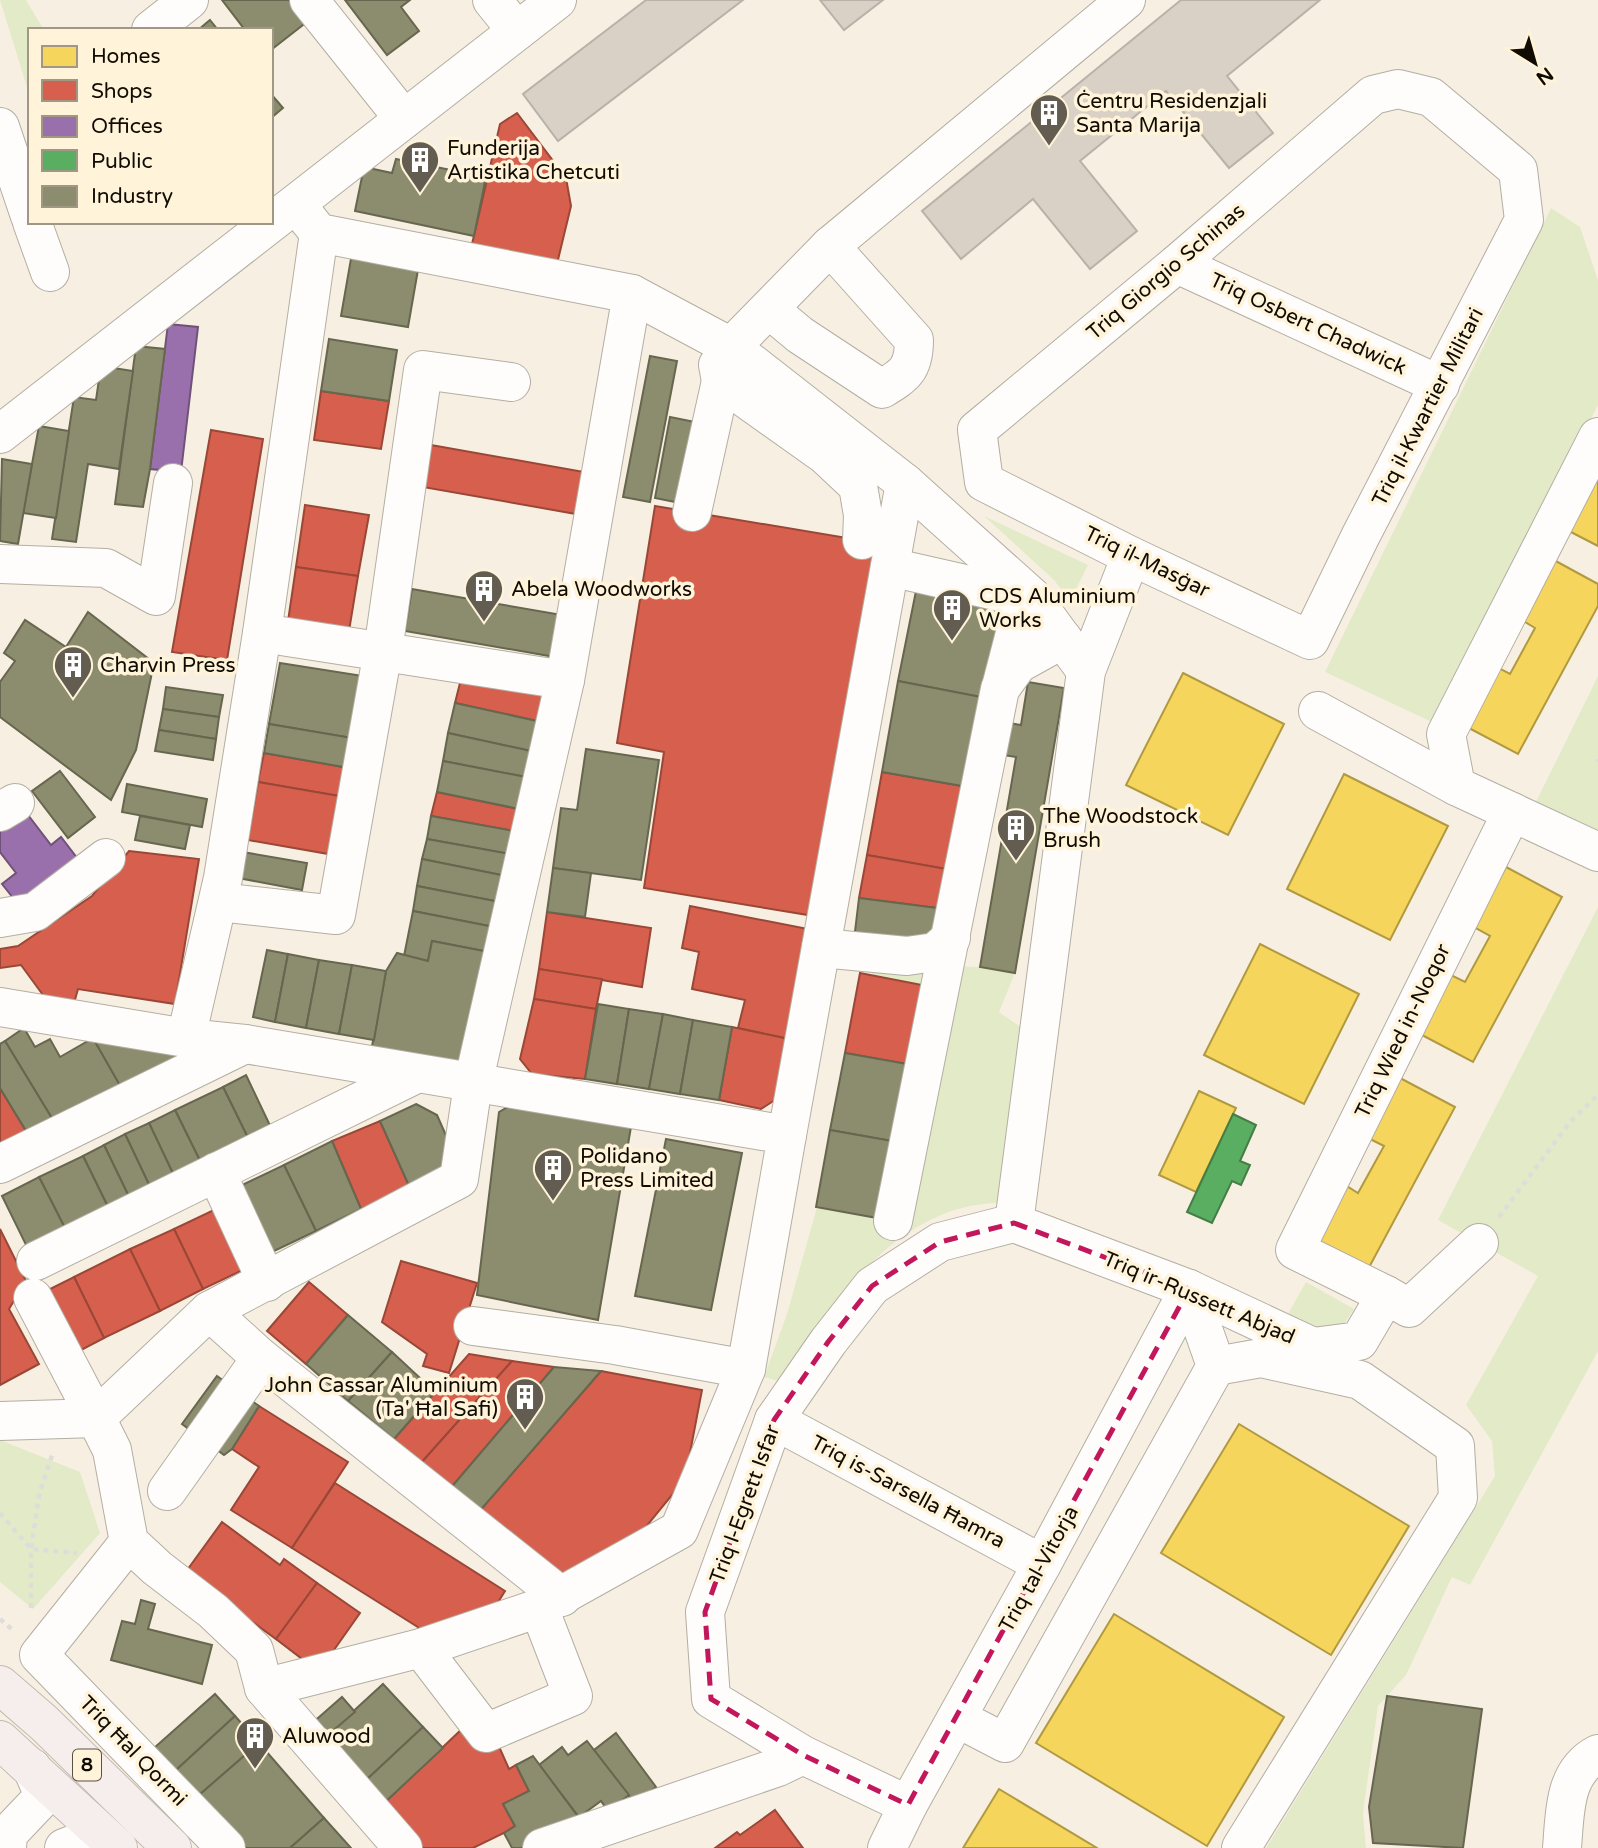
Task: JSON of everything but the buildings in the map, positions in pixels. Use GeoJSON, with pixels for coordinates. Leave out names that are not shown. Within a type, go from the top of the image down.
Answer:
{"type":"FeatureCollection","features":[{"type":"Feature","properties":{"kind":"highway","name":"Triq Ħal Qormi"},"geometry":{"type":"LineString","coordinates":[[0,1685],[54,1733],[172,1848]]}},
{"type":"Feature","properties":{"kind":"highway","name":"8"},"geometry":{"type":"LineString","coordinates":[[0,1740],[118,1848]]}},
{"type":"Feature","properties":{"kind":"street"},"geometry":{"type":"LineString","coordinates":[[154,28],[189,0]]}},
{"type":"Feature","properties":{"kind":"street"},"geometry":{"type":"LineString","coordinates":[[309,0],[404,119]]}},
{"type":"Feature","properties":{"kind":"street"},"geometry":{"type":"LineString","coordinates":[[492,0],[517,31]]}},
{"type":"Feature","properties":{"kind":"street"},"geometry":{"type":"LineString","coordinates":[[273,222],[557,0]]}},
{"type":"Feature","properties":{"kind":"street"},"geometry":{"type":"LineString","coordinates":[[701,513],[706,450],[726,364],[769,309],[831,246],[1126,0]]}},
{"type":"Feature","properties":{"kind":"street","name":"Triq il-Kwartier Militari"},"geometry":{"type":"LineString","coordinates":[[1310,640],[1360,537],[1524,220],[1518,170],[1431,97],[1398,89]]}},
{"type":"Feature","properties":{"kind":"street","name":"Triq Giorgio Schinas"},"geometry":{"type":"LineString","coordinates":[[984,482],[977,430],[1177,264],[1373,95],[1398,89]]}},
{"type":"Feature","properties":{"kind":"street"},"geometry":{"type":"LineString","coordinates":[[0,127],[28,210]]}},
{"type":"Feature","properties":{"kind":"street"},"geometry":{"type":"LineString","coordinates":[[296,204],[319,233],[632,294],[726,364],[905,483],[1032,597],[1086,671]]}},
{"type":"Feature","properties":{"kind":"street"},"geometry":{"type":"LineString","coordinates":[[33,224],[50,272]]}},
{"type":"Feature","properties":{"kind":"street"},"geometry":{"type":"LineString","coordinates":[[0,434],[270,224]]}},
{"type":"Feature","properties":{"kind":"street"},"geometry":{"type":"LineString","coordinates":[[186,1038],[219,902],[262,634],[319,233]]}},
{"type":"Feature","properties":{"kind":"street"},"geometry":{"type":"LineString","coordinates":[[769,309],[800,335],[882,389],[901,378],[914,359],[914,340],[831,246]]}},
{"type":"Feature","properties":{"kind":"street","name":"Triq Osbert Chadwick"},"geometry":{"type":"LineString","coordinates":[[1177,264],[1440,385]]}},
{"type":"Feature","properties":{"kind":"street"},"geometry":{"type":"LineString","coordinates":[[0,1421],[96,1418],[209,1311],[460,1180],[473,1084],[565,680],[590,615],[632,294]]}},
{"type":"Feature","properties":{"kind":"street"},"geometry":{"type":"LineString","coordinates":[[726,364],[858,486],[863,515],[862,540]]}},
{"type":"Feature","properties":{"kind":"street"},"geometry":{"type":"LineString","coordinates":[[219,902],[336,915],[383,651],[423,370],[511,382]]}},
{"type":"Feature","properties":{"kind":"street"},"geometry":{"type":"LineString","coordinates":[[1456,786],[1446,734],[1598,437]]}},
{"type":"Feature","properties":{"kind":"street","name":"Triq il-Masġar"},"geometry":{"type":"LineString","coordinates":[[984,482],[1131,556],[1310,640]]}},
{"type":"Feature","properties":{"kind":"street"},"geometry":{"type":"LineString","coordinates":[[0,564],[106,568],[156,596],[173,483]]}},
{"type":"Feature","properties":{"kind":"street"},"geometry":{"type":"LineString","coordinates":[[264,1688],[421,1648],[550,1602],[679,1530],[746,1369],[905,483]]}},
{"type":"Feature","properties":{"kind":"street"},"geometry":{"type":"LineString","coordinates":[[1014,1223],[1086,671],[1131,556]]}},
{"type":"Feature","properties":{"kind":"street"},"geometry":{"type":"LineString","coordinates":[[890,567],[1009,594],[1020,614],[1000,689],[893,1222]]}},
{"type":"Feature","properties":{"kind":"street"},"geometry":{"type":"LineString","coordinates":[[262,634],[565,680]]}},
{"type":"Feature","properties":{"kind":"street"},"geometry":{"type":"LineString","coordinates":[[1000,689],[1018,664],[1063,639]]}},
{"type":"Feature","properties":{"kind":"street"},"geometry":{"type":"LineString","coordinates":[[1318,711],[1456,786],[1598,852]]}},
{"type":"Feature","properties":{"kind":"street","name":"Triq Wied in-Noqor"},"geometry":{"type":"LineString","coordinates":[[1387,1295],[1295,1250],[1512,812]]}},
{"type":"Feature","properties":{"kind":"street"},"geometry":{"type":"LineString","coordinates":[[0,918],[35,912],[106,858]]}},
{"type":"Feature","properties":{"kind":"street"},"geometry":{"type":"LineString","coordinates":[[821,948],[907,956],[935,952],[951,938]]}},
{"type":"Feature","properties":{"kind":"street"},"geometry":{"type":"LineString","coordinates":[[0,1007],[787,1135]]}},
{"type":"Feature","properties":{"kind":"street"},"geometry":{"type":"LineString","coordinates":[[0,1164],[245,1045]]}},
{"type":"Feature","properties":{"kind":"street"},"geometry":{"type":"LineString","coordinates":[[403,1848],[264,1688],[254,1650],[213,1611],[157,1567],[119,1554],[112,1450],[35,1279],[216,1172],[416,1074]]}},
{"type":"Feature","properties":{"kind":"street"},"geometry":{"type":"LineString","coordinates":[[216,1172],[267,1282]]}},
{"type":"Feature","properties":{"kind":"street","name":"Triq ir-Russett Abjad"},"geometry":{"type":"LineString","coordinates":[[1014,1223],[1189,1289],[1313,1347],[1359,1341],[1387,1295]]}},
{"type":"Feature","properties":{"kind":"street","name":"Triq l-Egrett Isfar"},"geometry":{"type":"LineString","coordinates":[[803,1755],[711,1699],[705,1612],[774,1420],[828,1342],[872,1286],[940,1242],[1014,1223]]}},
{"type":"Feature","properties":{"kind":"street"},"geometry":{"type":"LineString","coordinates":[[1387,1295],[1409,1308],[1479,1243]]}},
{"type":"Feature","properties":{"kind":"street"},"geometry":{"type":"LineString","coordinates":[[957,1718],[1005,1743],[1216,1366],[1189,1289]]}},
{"type":"Feature","properties":{"kind":"street","name":"Triq tal-Vitorja"},"geometry":{"type":"LineString","coordinates":[[887,1848],[1189,1289]]}},
{"type":"Feature","properties":{"kind":"street"},"geometry":{"type":"LineString","coordinates":[[209,1311],[550,1602],[573,1696],[486,1732],[421,1648]]}},
{"type":"Feature","properties":{"kind":"street"},"geometry":{"type":"LineString","coordinates":[[474,1326],[615,1345],[746,1369]]}},
{"type":"Feature","properties":{"kind":"street"},"geometry":{"type":"LineString","coordinates":[[167,1491],[261,1358]]}},
{"type":"Feature","properties":{"kind":"street"},"geometry":{"type":"LineString","coordinates":[[1216,1366],[1261,1358],[1360,1380],[1455,1446],[1458,1498],[1241,1848]]}},
{"type":"Feature","properties":{"kind":"street","name":"Triq is-Sarsella Ħamra"},"geometry":{"type":"LineString","coordinates":[[774,1420],[1042,1564]]}},
{"type":"Feature","properties":{"kind":"street","name":"Triq Ħal Qormi"},"geometry":{"type":"LineString","coordinates":[[119,1554],[39,1655],[226,1848]]}},
{"type":"Feature","properties":{"kind":"street"},"geometry":{"type":"LineString","coordinates":[[1562,1848],[1566,1798],[1573,1778],[1588,1759],[1598,1754]]}},
{"type":"Feature","properties":{"kind":"street"},"geometry":{"type":"LineString","coordinates":[[542,1848],[778,1767],[803,1755],[908,1805]]}},
{"type":"Feature","properties":{"kind":"street"},"geometry":{"type":"LineString","coordinates":[[7,1848],[8,1834],[44,1796],[32,1768]]}},
{"type":"Feature","properties":{"kind":"street"},"geometry":{"type":"LineString","coordinates":[[64,1848],[93,1837],[111,1848]]}},
{"type":"Feature","properties":{"kind":"path"},"geometry":{"type":"LineString","coordinates":[[1479,1243],[1570,1122],[1598,1095]]}},
{"type":"Feature","properties":{"kind":"path"},"geometry":{"type":"LineString","coordinates":[[31,1610],[32,1549],[39,1495],[53,1457],[53,1420]]}},
{"type":"Feature","properties":{"kind":"path"},"geometry":{"type":"LineString","coordinates":[[0,1513],[32,1549],[119,1554]]}},
{"type":"Feature","properties":{"kind":"highlighted area"},"geometry":{"type":"Polygon","coordinates":[[[1014,1223],[1189,1289],[908,1805],[803,1755],[711,1699],[705,1612],[774,1420],[828,1342],[872,1286],[940,1242],[1014,1223]]]}},
{"type":"Feature","properties":{"kind":"green space"},"geometry":{"type":"Polygon","coordinates":[[[0,0],[26,0],[43,28],[28,28],[28,91],[0,0]]]}},
{"type":"Feature","properties":{"kind":"green space"},"geometry":{"type":"Polygon","coordinates":[[[1551,208],[1580,227],[1598,280],[1598,405],[1434,723],[1325,672],[1551,208]]]}},
{"type":"Feature","properties":{"kind":"green space"},"geometry":{"type":"Polygon","coordinates":[[[984,516],[1088,565],[1070,601],[1054,580],[984,516]]]}},
{"type":"Feature","properties":{"kind":"green space"},"geometry":{"type":"Polygon","coordinates":[[[1598,676],[1598,838],[1534,806],[1598,676]]]}},
{"type":"Feature","properties":{"kind":"green space"},"geometry":{"type":"Polygon","coordinates":[[[1598,907],[1598,1351],[1470,1585],[1452,1577],[1406,1675],[1378,1706],[1363,1813],[1366,1848],[1266,1848],[1495,1476],[1492,1441],[1466,1405],[1538,1276],[1438,1220],[1598,907]]]}},
{"type":"Feature","properties":{"kind":"green space"},"geometry":{"type":"Polygon","coordinates":[[[875,963],[980,967],[1015,973],[999,1012],[1022,1028],[1000,1202],[958,1209],[928,1221],[877,1257],[835,1305],[778,1381],[764,1377],[787,1314],[817,1207],[874,1219],[888,1130],[835,1121],[875,963]]]}},
{"type":"Feature","properties":{"kind":"green space"},"geometry":{"type":"Polygon","coordinates":[[[1306,1282],[1354,1309],[1334,1339],[1279,1330],[1306,1282]]]}},
{"type":"Feature","properties":{"kind":"green space"},"geometry":{"type":"Polygon","coordinates":[[[0,1440],[80,1472],[100,1533],[33,1609],[0,1582],[0,1440]]]}},
{"type":"Feature","properties":{"kind":"place","name":"Ċentru Residenzjali Santa Marija"},"geometry":{"type":"Point","coordinates":[1049,147]}},
{"type":"Feature","properties":{"kind":"place","name":"Funderija Artistika Chetcuti"},"geometry":{"type":"Point","coordinates":[420,194]}},
{"type":"Feature","properties":{"kind":"place","name":"Abela Woodworks"},"geometry":{"type":"Point","coordinates":[484,623]}},
{"type":"Feature","properties":{"kind":"place","name":"CDS Aluminium Works"},"geometry":{"type":"Point","coordinates":[952,642]}},
{"type":"Feature","properties":{"kind":"place","name":"Charvin Press"},"geometry":{"type":"Point","coordinates":[73,699]}},
{"type":"Feature","properties":{"kind":"place","name":"The Woodstock Brush"},"geometry":{"type":"Point","coordinates":[1016,862]}},
{"type":"Feature","properties":{"kind":"place","name":"Polidano Press Limited"},"geometry":{"type":"Point","coordinates":[553,1202]}},
{"type":"Feature","properties":{"kind":"place","name":"John Cassar Aluminium (Ta' Ħal Safi)"},"geometry":{"type":"Point","coordinates":[525,1431]}},
{"type":"Feature","properties":{"kind":"place","name":"Aluwood"},"geometry":{"type":"Point","coordinates":[255,1770]}}]}
